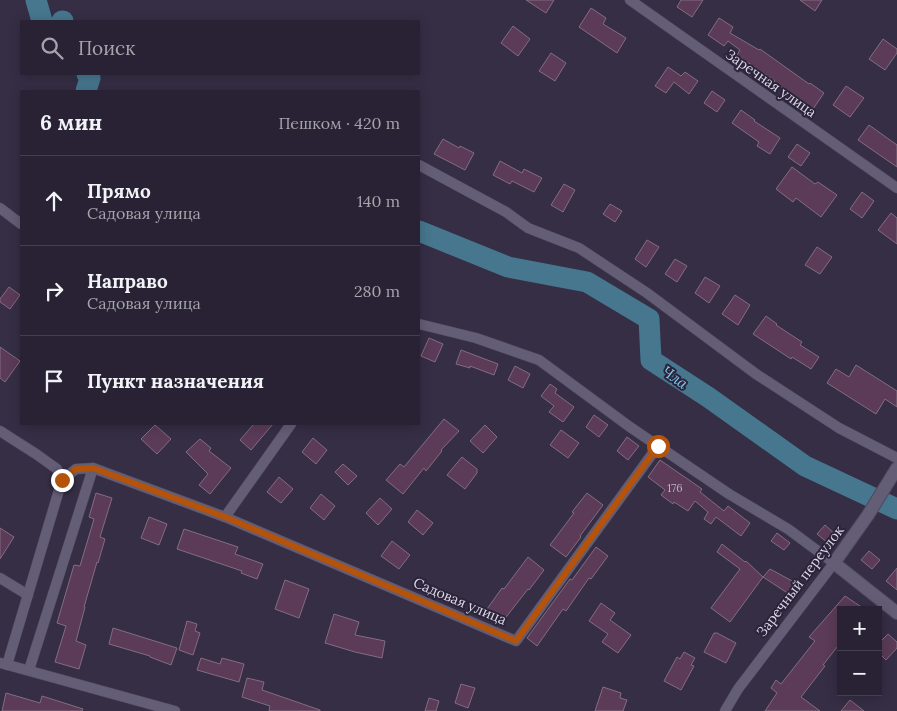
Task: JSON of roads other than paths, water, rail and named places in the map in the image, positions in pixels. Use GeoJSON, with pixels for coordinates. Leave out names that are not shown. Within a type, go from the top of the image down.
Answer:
{"type":"FeatureCollection","features":[{"type":"Feature","properties":{"kind":"street","name":"Заречная улица"},"geometry":{"type":"LineString","coordinates":[[630,0],[897,188]]}},
{"type":"Feature","properties":{"kind":"street"},"geometry":{"type":"LineString","coordinates":[[420,166],[506,212],[528,228],[578,248],[647,293],[756,374],[839,428],[897,458]]}},
{"type":"Feature","properties":{"kind":"street"},"geometry":{"type":"LineString","coordinates":[[0,208],[20,223]]}},
{"type":"Feature","properties":{"kind":"street"},"geometry":{"type":"LineString","coordinates":[[420,324],[476,338],[539,360],[658,446],[729,494],[788,529],[897,613]]}},
{"type":"Feature","properties":{"kind":"street"},"geometry":{"type":"LineString","coordinates":[[225,517],[290,425]]}},
{"type":"Feature","properties":{"kind":"street"},"geometry":{"type":"LineString","coordinates":[[0,432],[57,469],[62,480]]}},
{"type":"Feature","properties":{"kind":"street","name":"Садовая улица"},"geometry":{"type":"LineString","coordinates":[[93,468],[225,517],[516,641],[658,446]]}},
{"type":"Feature","properties":{"kind":"street"},"geometry":{"type":"LineString","coordinates":[[29,670],[93,468],[76,469],[62,480],[28,595],[3,664],[175,711]]}},
{"type":"Feature","properties":{"kind":"street","name":"Заречный переулок"},"geometry":{"type":"LineString","coordinates":[[726,711],[738,689],[868,515],[894,473]]}},
{"type":"Feature","properties":{"kind":"street"},"geometry":{"type":"LineString","coordinates":[[0,578],[28,595]]}},
{"type":"Feature","properties":{"kind":"waterway","name":"Чла"},"geometry":{"type":"LineString","coordinates":[[36,0],[42,20]]}},
{"type":"Feature","properties":{"kind":"waterway","name":"Чла"},"geometry":{"type":"LineString","coordinates":[[86,90],[90,78],[88,75]]}},
{"type":"Feature","properties":{"kind":"waterway","name":"Чла"},"geometry":{"type":"LineString","coordinates":[[420,231],[508,267],[587,282],[649,319],[651,360],[708,397],[805,466],[897,509]]}}]}
